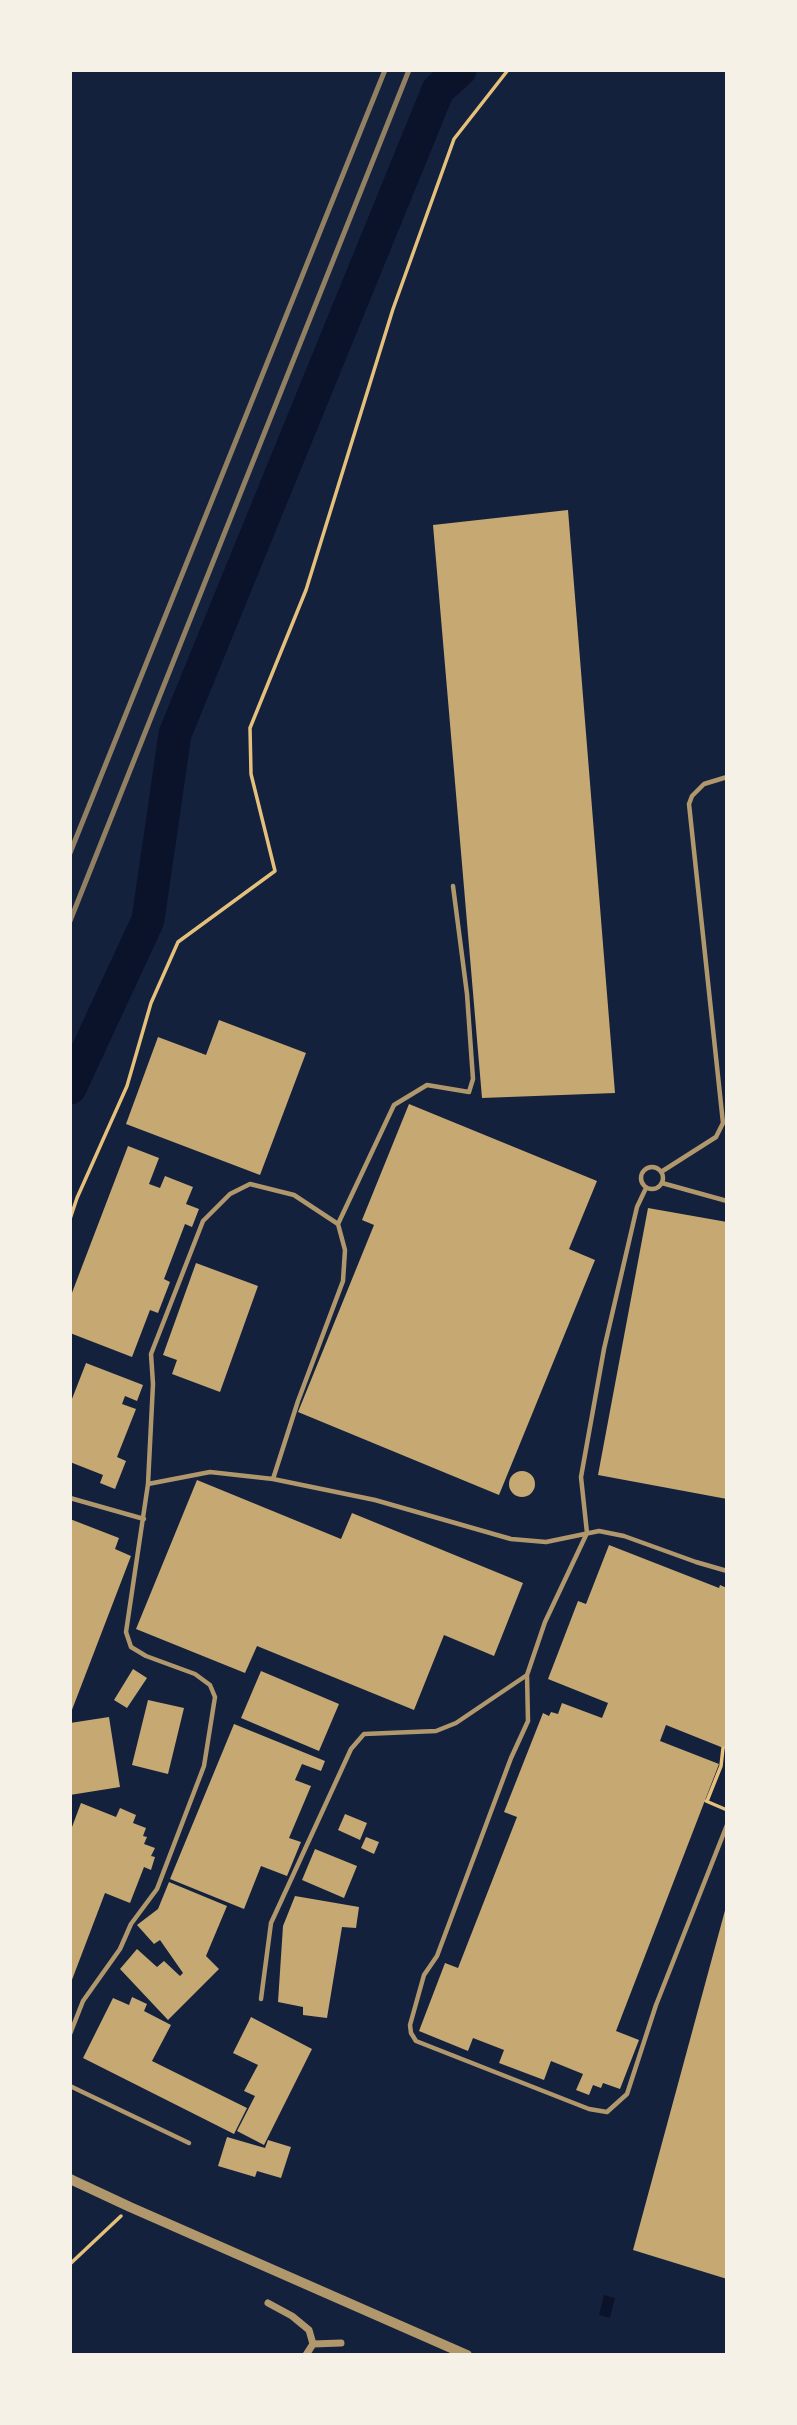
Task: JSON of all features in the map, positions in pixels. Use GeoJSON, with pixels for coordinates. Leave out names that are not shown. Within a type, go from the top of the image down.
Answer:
{"type":"FeatureCollection","features":[{"type":"Feature","properties":{"kind":"street"},"geometry":{"type":"LineString","coordinates":[[70,2179],[464,2355]]}},
{"type":"Feature","properties":{"kind":"street"},"geometry":{"type":"LineString","coordinates":[[268,2303],[292,2316],[309,2330],[313,2344],[306,2355]]}},
{"type":"Feature","properties":{"kind":"street"},"geometry":{"type":"LineString","coordinates":[[313,2344],[341,2343]]}},
{"type":"Feature","properties":{"kind":"lane"},"geometry":{"type":"LineString","coordinates":[[661,1172],[716,1137],[723,1124],[689,804],[692,796],[704,784],[727,777]]}},
{"type":"Feature","properties":{"kind":"lane"},"geometry":{"type":"LineString","coordinates":[[272,1479],[343,1281],[345,1250],[338,1224],[394,1105],[427,1085],[469,1092],[472,1079],[467,994],[453,886]]}},
{"type":"Feature","properties":{"kind":"lane"},"geometry":{"type":"LineString","coordinates":[[662,1183],[661,1172],[655,1167],[645,1169],[640,1179],[646,1188],[653,1189],[662,1183],[727,1201]]}},
{"type":"Feature","properties":{"kind":"lane"},"geometry":{"type":"LineString","coordinates":[[70,2034],[83,2001],[120,1949],[131,1924],[157,1889],[204,1766],[215,1697],[210,1685],[195,1674],[146,1656],[131,1647],[126,1632],[148,1484],[153,1384],[151,1354],[203,1221],[230,1194],[250,1184],[294,1195],[338,1224]]}},
{"type":"Feature","properties":{"kind":"lane"},"geometry":{"type":"LineString","coordinates":[[646,1188],[637,1207],[604,1349],[581,1477],[587,1533],[545,1622],[527,1675],[528,1721],[511,1758],[437,1956],[424,1975],[410,2025],[416,2041],[589,2109],[607,2112],[626,2094],[631,2084],[656,2005],[727,1825]]}},
{"type":"Feature","properties":{"kind":"lane"},"geometry":{"type":"LineString","coordinates":[[148,1484],[210,1472],[272,1479],[375,1500],[511,1539],[546,1542],[599,1531],[624,1536],[727,1571]]}},
{"type":"Feature","properties":{"kind":"lane"},"geometry":{"type":"LineString","coordinates":[[70,1498],[144,1519]]}},
{"type":"Feature","properties":{"kind":"lane"},"geometry":{"type":"LineString","coordinates":[[261,1999],[271,1923],[351,1749],[364,1734],[436,1731],[456,1723],[527,1675]]}},
{"type":"Feature","properties":{"kind":"lane"},"geometry":{"type":"LineString","coordinates":[[70,2086],[189,2143]]}},
{"type":"Feature","properties":{"kind":"path"},"geometry":{"type":"LineString","coordinates":[[70,1219],[127,1086],[151,1003],[178,942],[275,872],[251,774],[250,728],[306,590],[393,309],[454,139],[508,70]]}},
{"type":"Feature","properties":{"kind":"path"},"geometry":{"type":"LineString","coordinates":[[723,1748],[721,1766],[706,1801],[727,1810]]}},
{"type":"Feature","properties":{"kind":"path"},"geometry":{"type":"LineString","coordinates":[[70,2264],[130,2207]]}},
{"type":"Feature","properties":{"kind":"water"},"geometry":{"type":"Polygon","coordinates":[[[604,2295],[615,2298],[610,2318],[599,2315],[604,2295]]]}},
{"type":"Feature","properties":{"kind":"building"},"geometry":{"type":"Polygon","coordinates":[[[568,510],[615,1093],[482,1098],[433,525],[568,510]]]}},
{"type":"Feature","properties":{"kind":"building"},"geometry":{"type":"Polygon","coordinates":[[[219,1020],[306,1053],[260,1175],[126,1124],[158,1037],[206,1055],[219,1020]]]}},
{"type":"Feature","properties":{"kind":"building"},"geometry":{"type":"Polygon","coordinates":[[[409,1104],[597,1181],[569,1249],[595,1260],[499,1495],[298,1412],[374,1225],[362,1220],[409,1104]]]}},
{"type":"Feature","properties":{"kind":"building"},"geometry":{"type":"Polygon","coordinates":[[[128,1146],[159,1158],[149,1184],[160,1188],[165,1176],[193,1187],[186,1204],[199,1209],[192,1227],[185,1224],[164,1279],[170,1282],[158,1313],[150,1310],[132,1357],[70,1333],[70,1298],[128,1146]]]}},
{"type":"Feature","properties":{"kind":"building"},"geometry":{"type":"Polygon","coordinates":[[[648,1208],[727,1222],[727,1499],[598,1475],[648,1208]]]}},
{"type":"Feature","properties":{"kind":"building"},"geometry":{"type":"Polygon","coordinates":[[[196,1263],[258,1286],[220,1392],[172,1374],[177,1360],[163,1355],[196,1263]]]}},
{"type":"Feature","properties":{"kind":"building"},"geometry":{"type":"Polygon","coordinates":[[[86,1363],[143,1385],[137,1401],[125,1396],[122,1404],[136,1409],[117,1457],[126,1461],[115,1489],[100,1483],[103,1475],[70,1462],[70,1404],[86,1363]]]}},
{"type":"Feature","properties":{"kind":"building"},"geometry":{"type":"Polygon","coordinates":[[[522,1471],[531,1475],[535,1484],[531,1493],[522,1497],[513,1493],[509,1484],[513,1475],[522,1471]]]}},
{"type":"Feature","properties":{"kind":"building"},"geometry":{"type":"Polygon","coordinates":[[[197,1480],[341,1539],[352,1513],[523,1583],[494,1656],[444,1635],[414,1710],[257,1646],[245,1673],[136,1629],[197,1480]]]}},
{"type":"Feature","properties":{"kind":"building"},"geometry":{"type":"Polygon","coordinates":[[[70,1519],[119,1538],[115,1549],[131,1556],[70,1715],[70,1519]]]}},
{"type":"Feature","properties":{"kind":"building"},"geometry":{"type":"Polygon","coordinates":[[[609,1545],[719,1588],[720,1585],[727,1588],[727,1745],[726,1749],[666,1725],[660,1741],[719,1764],[616,2031],[639,2040],[620,2089],[603,2083],[601,2088],[593,2085],[589,2095],[576,2090],[583,2074],[551,2061],[544,2080],[499,2063],[504,2050],[473,2038],[468,2051],[419,2031],[445,1963],[458,1968],[517,1817],[504,1812],[543,1713],[549,1716],[551,1712],[558,1714],[562,1703],[602,1718],[608,1703],[548,1679],[578,1601],[586,1604],[609,1545]]]}},
{"type":"Feature","properties":{"kind":"building"},"geometry":{"type":"Polygon","coordinates":[[[133,1669],[147,1678],[127,1708],[114,1700],[133,1669]]]}},
{"type":"Feature","properties":{"kind":"building"},"geometry":{"type":"Polygon","coordinates":[[[261,1671],[339,1704],[319,1751],[241,1718],[261,1671]]]}},
{"type":"Feature","properties":{"kind":"building"},"geometry":{"type":"Polygon","coordinates":[[[148,1700],[184,1708],[168,1774],[132,1765],[148,1700]]]}},
{"type":"Feature","properties":{"kind":"building"},"geometry":{"type":"Polygon","coordinates":[[[109,1717],[120,1787],[70,1795],[70,1723],[109,1717]]]}},
{"type":"Feature","properties":{"kind":"building"},"geometry":{"type":"Polygon","coordinates":[[[234,1724],[325,1761],[321,1771],[302,1764],[295,1780],[311,1786],[289,1838],[301,1842],[287,1876],[261,1866],[244,1909],[170,1879],[234,1724]]]}},
{"type":"Feature","properties":{"kind":"building"},"geometry":{"type":"Polygon","coordinates":[[[81,1803],[116,1817],[120,1808],[136,1815],[133,1823],[146,1828],[143,1836],[147,1837],[144,1844],[155,1848],[151,1856],[155,1857],[151,1870],[144,1867],[130,1903],[105,1893],[70,1985],[70,1826],[72,1827],[81,1803]]]}},
{"type":"Feature","properties":{"kind":"building"},"geometry":{"type":"Polygon","coordinates":[[[345,1814],[367,1823],[360,1840],[338,1830],[345,1814]]]}},
{"type":"Feature","properties":{"kind":"building"},"geometry":{"type":"Polygon","coordinates":[[[366,1837],[379,1842],[374,1854],[361,1848],[366,1837]]]}},
{"type":"Feature","properties":{"kind":"building"},"geometry":{"type":"Polygon","coordinates":[[[315,1849],[357,1866],[344,1898],[302,1880],[315,1849]]]}},
{"type":"Feature","properties":{"kind":"building"},"geometry":{"type":"Polygon","coordinates":[[[169,1882],[227,1906],[206,1956],[219,1969],[168,2020],[120,1969],[137,1949],[157,1967],[164,1961],[180,1976],[183,1973],[160,1940],[154,1944],[137,1925],[158,1909],[169,1882]]]}},
{"type":"Feature","properties":{"kind":"building"},"geometry":{"type":"Polygon","coordinates":[[[295,1896],[359,1907],[356,1928],[342,1927],[327,2018],[303,2015],[303,2007],[278,2002],[283,1926],[295,1896]]]}},
{"type":"Feature","properties":{"kind":"building"},"geometry":{"type":"Polygon","coordinates":[[[727,1903],[727,2279],[633,2250],[727,1903]]]}},
{"type":"Feature","properties":{"kind":"building"},"geometry":{"type":"Polygon","coordinates":[[[132,1997],[147,2004],[144,2011],[171,2025],[152,2061],[247,2108],[234,2134],[83,2058],[113,1998],[129,2005],[132,1997]]]}},
{"type":"Feature","properties":{"kind":"building"},"geometry":{"type":"Polygon","coordinates":[[[251,2017],[312,2049],[264,2145],[237,2131],[255,2096],[244,2091],[258,2065],[233,2053],[251,2017]]]}},
{"type":"Feature","properties":{"kind":"building"},"geometry":{"type":"Polygon","coordinates":[[[227,2137],[265,2148],[268,2140],[291,2147],[281,2178],[257,2171],[255,2177],[218,2166],[227,2137]]]}},
{"type":"Feature","properties":{"kind":"waterway"},"geometry":{"type":"LineString","coordinates":[[70,1088],[148,920],[175,734],[438,90],[460,70]]}},
{"type":"Feature","properties":{"kind":"railway"},"geometry":{"type":"LineString","coordinates":[[70,853],[385,70]]}},
{"type":"Feature","properties":{"kind":"railway"},"geometry":{"type":"LineString","coordinates":[[70,921],[409,70]]}}]}
